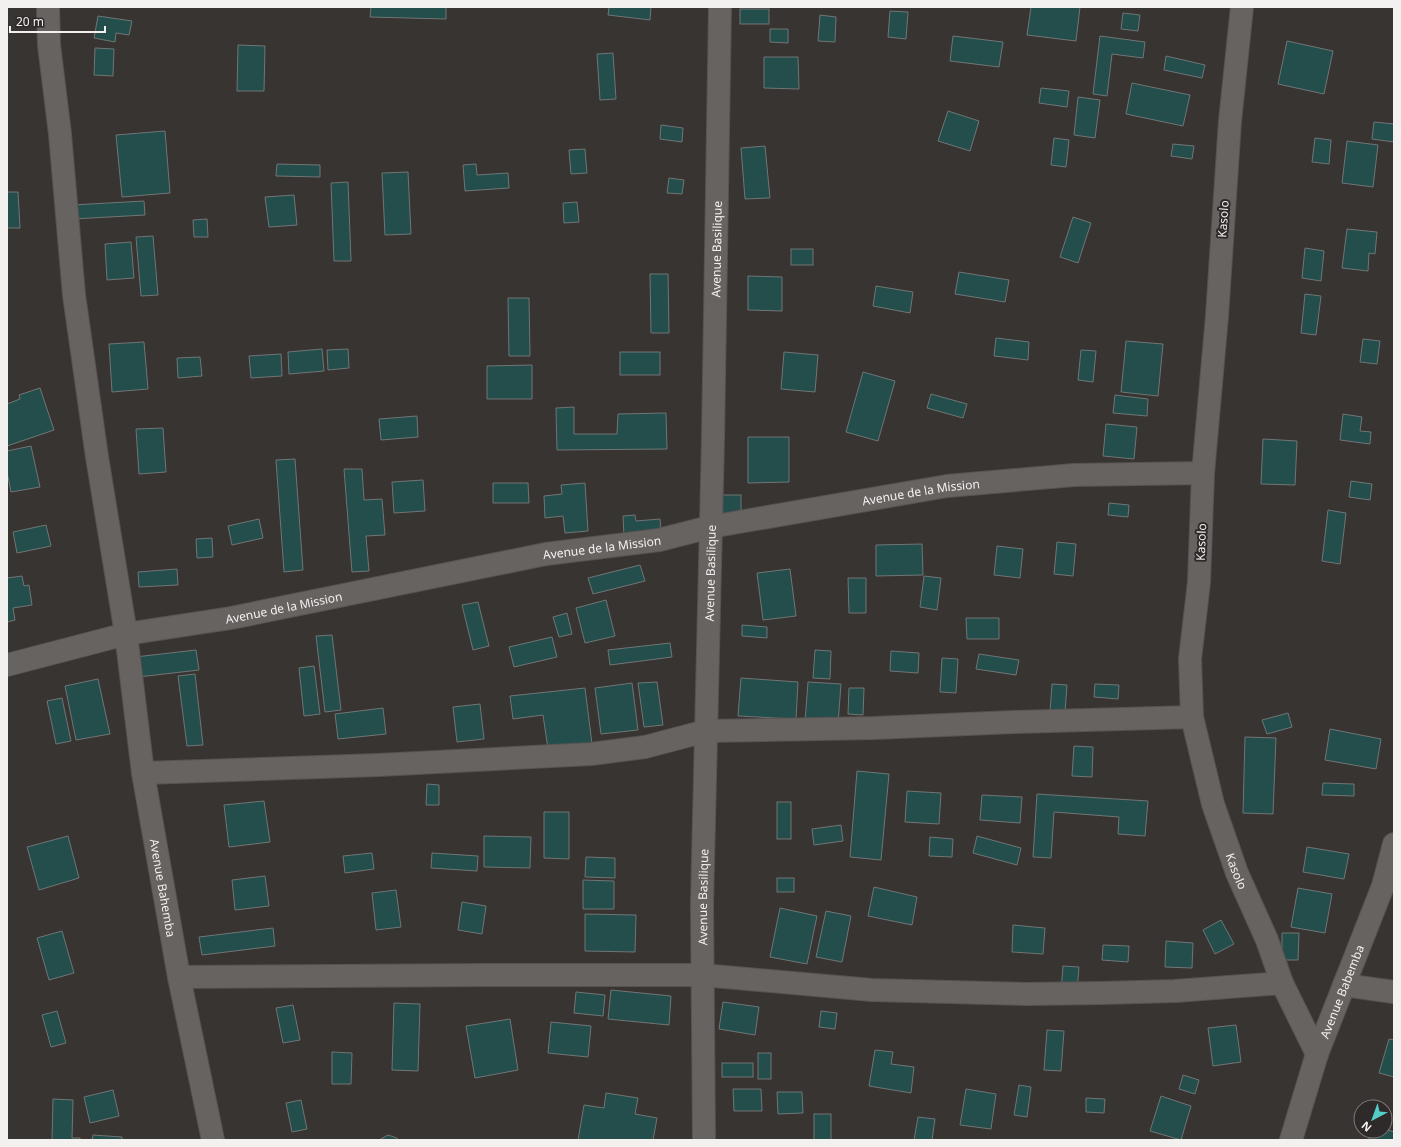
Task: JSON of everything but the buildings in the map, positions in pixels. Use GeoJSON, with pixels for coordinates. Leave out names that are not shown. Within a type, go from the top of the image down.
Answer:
{"type":"FeatureCollection","features":[{"type":"Feature","properties":{"kind":"street","name":"Avenue Bahemba"},"geometry":{"type":"LineString","coordinates":[[48,7],[49,45],[60,134],[74,294],[97,457],[126,634],[144,772],[180,977],[213,1140]]}},
{"type":"Feature","properties":{"kind":"street","name":"Avenue Basilique"},"geometry":{"type":"LineString","coordinates":[[704,1140],[702,904],[720,7]]}},
{"type":"Feature","properties":{"kind":"street","name":"Kasolo"},"geometry":{"type":"LineString","coordinates":[[1242,7],[1230,121],[1217,316],[1203,473],[1199,582],[1190,659],[1192,717],[1213,804],[1237,873],[1267,940],[1282,983],[1317,1054]]}},
{"type":"Feature","properties":{"kind":"street","name":"Avenue de la Mission"},"geometry":{"type":"LineString","coordinates":[[7,665],[126,634],[231,618],[546,554],[659,540],[710,527],[948,486],[1074,476],[1203,473]]}},
{"type":"Feature","properties":{"kind":"street"},"geometry":{"type":"LineString","coordinates":[[144,772],[378,765],[591,754],[645,747],[706,731],[874,728],[1192,717]]}},
{"type":"Feature","properties":{"kind":"street","name":"Avenue Babemba"},"geometry":{"type":"LineString","coordinates":[[1291,1140],[1317,1054],[1383,886],[1394,844]]}},
{"type":"Feature","properties":{"kind":"street"},"geometry":{"type":"LineString","coordinates":[[180,977],[702,975],[872,990],[1026,994],[1175,990],[1282,983]]}},
{"type":"Feature","properties":{"kind":"street"},"geometry":{"type":"LineString","coordinates":[[1344,985],[1394,992]]}}]}
